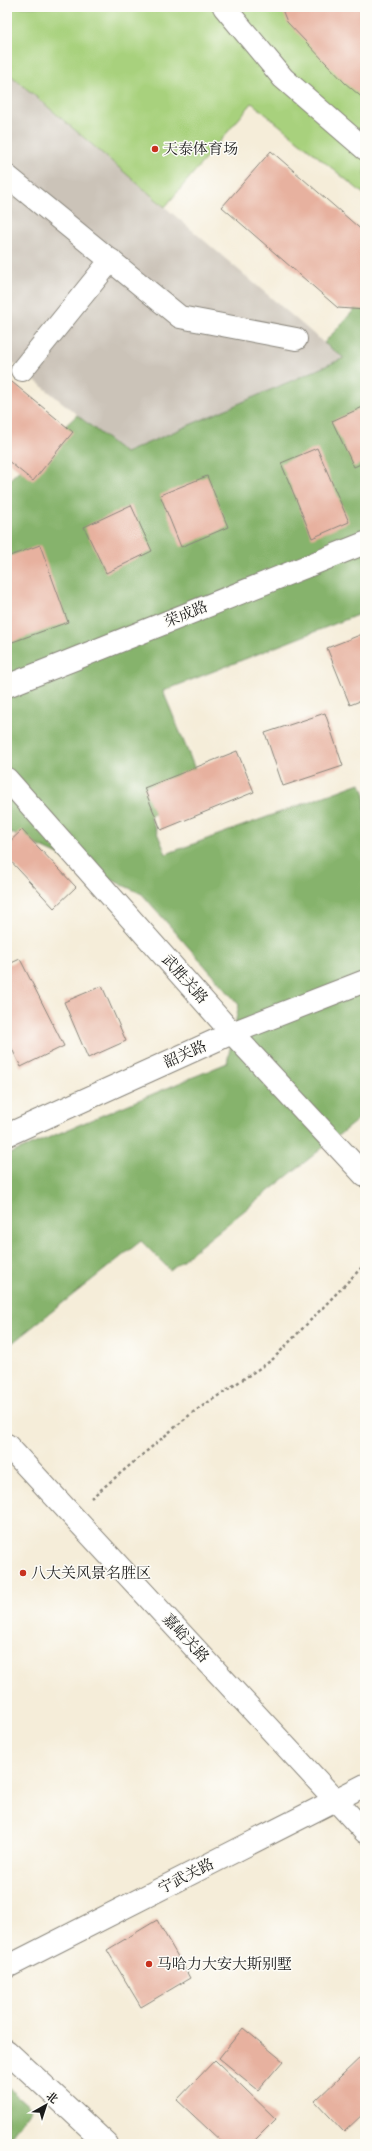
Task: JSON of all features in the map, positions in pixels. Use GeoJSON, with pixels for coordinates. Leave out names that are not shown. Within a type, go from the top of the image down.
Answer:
{"type":"FeatureCollection","features":[{"type":"Feature","properties":{"kind":"street"},"geometry":{"type":"LineString","coordinates":[[224,7],[283,78],[365,149]]}},
{"type":"Feature","properties":{"kind":"street"},"geometry":{"type":"LineString","coordinates":[[7,176],[180,317],[296,339]]}},
{"type":"Feature","properties":{"kind":"street"},"geometry":{"type":"LineString","coordinates":[[22,370],[110,260]]}},
{"type":"Feature","properties":{"kind":"street","name":"荣成路"},"geometry":{"type":"LineString","coordinates":[[7,686],[365,543]]}},
{"type":"Feature","properties":{"kind":"street","name":"武胜关路"},"geometry":{"type":"LineString","coordinates":[[7,779],[232,1033],[365,1176]]}},
{"type":"Feature","properties":{"kind":"street","name":"韶关路"},"geometry":{"type":"LineString","coordinates":[[7,1134],[232,1033],[365,981]]}},
{"type":"Feature","properties":{"kind":"street","name":"嘉峪关路"},"geometry":{"type":"LineString","coordinates":[[7,1444],[365,1832]]}},
{"type":"Feature","properties":{"kind":"street","name":"宁武关路"},"geometry":{"type":"LineString","coordinates":[[7,1967],[365,1786]]}},
{"type":"Feature","properties":{"kind":"street"},"geometry":{"type":"LineString","coordinates":[[7,2051],[107,2144]]}},
{"type":"Feature","properties":{"kind":"path"},"geometry":{"type":"LineString","coordinates":[[71,1514],[192,1413],[272,1360],[365,1264]]}},
{"type":"Feature","properties":{"kind":"shaded area"},"geometry":{"type":"Polygon","coordinates":[[[7,72],[324,343],[344,358],[125,453],[7,358],[7,72]]]}},
{"type":"Feature","properties":{"kind":"green space","name":"天泰体育场"},"geometry":{"type":"Polygon","coordinates":[[[7,7],[365,7],[365,195],[252,103],[165,207],[7,72],[7,7]]]}},
{"type":"Feature","properties":{"kind":"green space"},"geometry":{"type":"Polygon","coordinates":[[[365,298],[365,612],[163,691],[204,791],[150,816],[166,854],[360,783],[365,794],[365,1114],[170,1270],[141,1241],[7,1347],[7,1155],[227,1063],[239,1005],[142,894],[7,831],[7,482],[77,415],[125,453],[344,358],[324,343],[365,298]]]}},
{"type":"Feature","properties":{"kind":"green space"},"geometry":{"type":"Polygon","coordinates":[[[7,2087],[32,2109],[7,2141],[7,2087]]]}},
{"type":"Feature","properties":{"kind":"building"},"geometry":{"type":"Polygon","coordinates":[[[281,7],[365,7],[365,100],[345,83],[287,22],[281,7]]]}},
{"type":"Feature","properties":{"kind":"building"},"geometry":{"type":"Polygon","coordinates":[[[271,151],[365,233],[365,310],[338,308],[222,207],[271,151]]]}},
{"type":"Feature","properties":{"kind":"building"},"geometry":{"type":"Polygon","coordinates":[[[7,378],[73,432],[33,481],[7,460],[7,378]]]}},
{"type":"Feature","properties":{"kind":"building"},"geometry":{"type":"Polygon","coordinates":[[[365,406],[365,462],[354,467],[332,421],[365,406]]]}},
{"type":"Feature","properties":{"kind":"building"},"geometry":{"type":"Polygon","coordinates":[[[317,448],[349,522],[312,538],[281,463],[317,448]]]}},
{"type":"Feature","properties":{"kind":"building"},"geometry":{"type":"Polygon","coordinates":[[[207,476],[228,527],[181,547],[160,495],[207,476]]]}},
{"type":"Feature","properties":{"kind":"building"},"geometry":{"type":"Polygon","coordinates":[[[131,505],[152,551],[106,573],[84,527],[131,505]]]}},
{"type":"Feature","properties":{"kind":"building"},"geometry":{"type":"Polygon","coordinates":[[[40,545],[68,622],[7,644],[7,557],[40,545]]]}},
{"type":"Feature","properties":{"kind":"building"},"geometry":{"type":"Polygon","coordinates":[[[365,633],[365,699],[350,705],[327,648],[365,633]]]}},
{"type":"Feature","properties":{"kind":"building"},"geometry":{"type":"Polygon","coordinates":[[[325,713],[343,766],[283,786],[265,733],[325,713]]]}},
{"type":"Feature","properties":{"kind":"building"},"geometry":{"type":"Polygon","coordinates":[[[237,751],[254,792],[161,830],[144,788],[237,751]]]}},
{"type":"Feature","properties":{"kind":"building"},"geometry":{"type":"Polygon","coordinates":[[[22,830],[76,887],[54,908],[7,857],[7,844],[22,830]]]}},
{"type":"Feature","properties":{"kind":"building"},"geometry":{"type":"Polygon","coordinates":[[[20,959],[64,1046],[21,1067],[7,1039],[7,965],[20,959]]]}},
{"type":"Feature","properties":{"kind":"building"},"geometry":{"type":"Polygon","coordinates":[[[102,986],[126,1041],[88,1058],[64,1002],[102,986]]]}},
{"type":"Feature","properties":{"kind":"building","name":"马哈力大安大斯别墅"},"geometry":{"type":"Polygon","coordinates":[[[157,1920],[190,1978],[141,2007],[107,1950],[157,1920]]]}},
{"type":"Feature","properties":{"kind":"building"},"geometry":{"type":"Polygon","coordinates":[[[243,2028],[283,2061],[258,2090],[219,2058],[243,2028]]]}},
{"type":"Feature","properties":{"kind":"building"},"geometry":{"type":"Polygon","coordinates":[[[365,2053],[365,2112],[344,2132],[315,2101],[365,2053]]]}},
{"type":"Feature","properties":{"kind":"building"},"geometry":{"type":"Polygon","coordinates":[[[215,2060],[276,2119],[251,2144],[224,2144],[177,2100],[215,2060]]]}},
{"type":"Feature","properties":{"kind":"place","name":"天泰体育场"},"geometry":{"type":"Point","coordinates":[155,149]}},
{"type":"Feature","properties":{"kind":"place","name":"八大关风景名胜区"},"geometry":{"type":"Point","coordinates":[23,1573]}},
{"type":"Feature","properties":{"kind":"place","name":"马哈力大安大斯别墅"},"geometry":{"type":"Point","coordinates":[149,1964]}}]}
